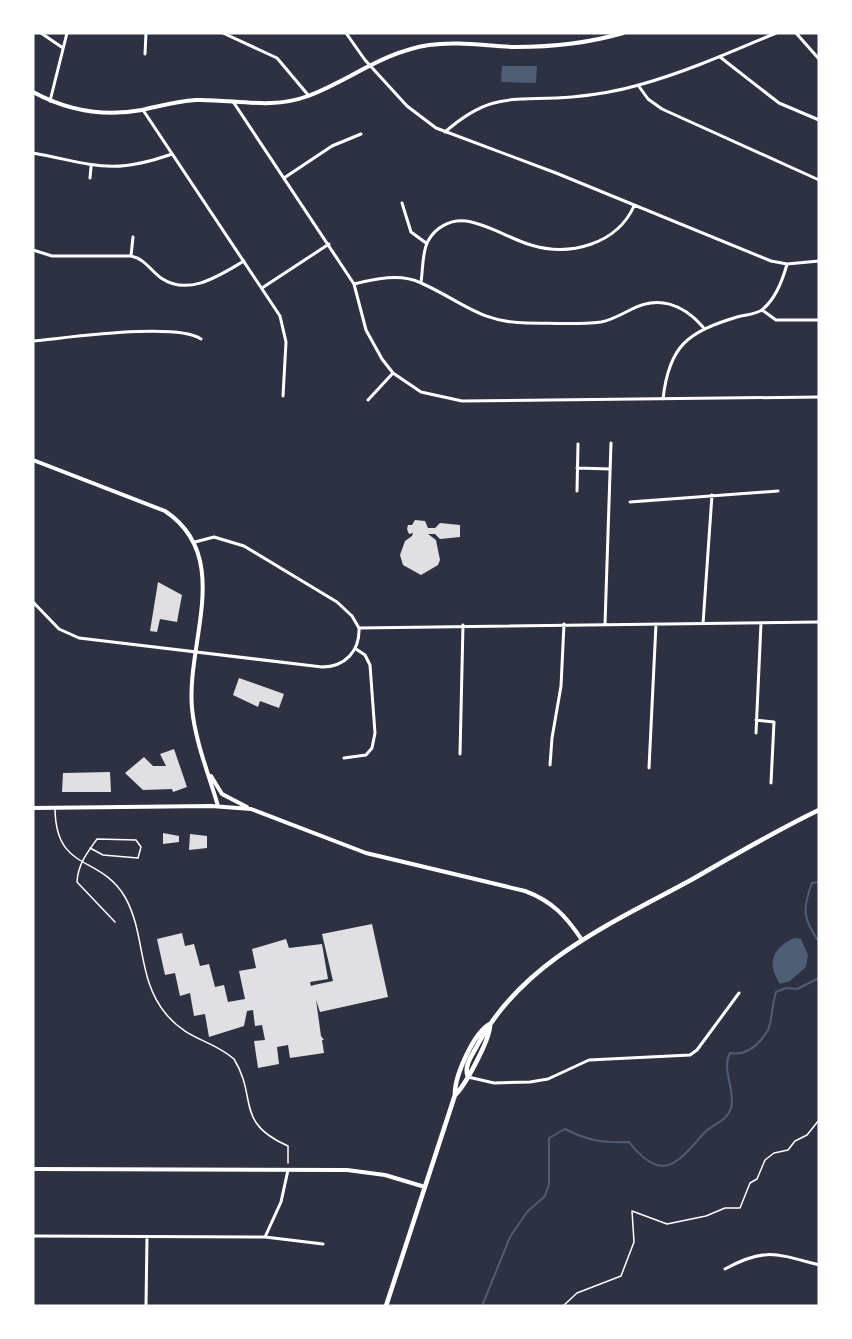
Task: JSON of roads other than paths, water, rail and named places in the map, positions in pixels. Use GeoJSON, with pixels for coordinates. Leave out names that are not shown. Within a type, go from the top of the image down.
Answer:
{"type":"FeatureCollection","features":[{"type":"Feature","properties":{"kind":"main road"},"geometry":{"type":"LineString","coordinates":[[33,92],[50,101],[98,113],[143,110],[180,101],[278,103],[309,96],[369,64],[426,45],[447,43],[518,47],[591,40],[623,33]]}},
{"type":"Feature","properties":{"kind":"main road"},"geometry":{"type":"LineString","coordinates":[[33,460],[165,511],[180,522],[195,542],[203,568],[192,707],[218,806]]}},
{"type":"Feature","properties":{"kind":"main road"},"geometry":{"type":"LineString","coordinates":[[208,770],[222,794],[251,809],[366,853],[525,891],[540,897],[561,912],[582,940]]}},
{"type":"Feature","properties":{"kind":"main road"},"geometry":{"type":"LineString","coordinates":[[33,808],[218,806],[251,809]]}},
{"type":"Feature","properties":{"kind":"main road"},"geometry":{"type":"LineString","coordinates":[[454,1095],[464,1087],[468,1077],[468,1064],[490,1024],[523,984],[541,968],[582,940],[819,810]]}},
{"type":"Feature","properties":{"kind":"main road"},"geometry":{"type":"LineString","coordinates":[[386,1306],[454,1095],[454,1085],[483,1027],[490,1024]]}},
{"type":"Feature","properties":{"kind":"main road"},"geometry":{"type":"LineString","coordinates":[[33,1169],[288,1170],[376,1173],[425,1187]]}},
{"type":"Feature","properties":{"kind":"street"},"geometry":{"type":"LineString","coordinates":[[41,33],[63,48]]}},
{"type":"Feature","properties":{"kind":"street"},"geometry":{"type":"LineString","coordinates":[[50,101],[67,33]]}},
{"type":"Feature","properties":{"kind":"street"},"geometry":{"type":"LineString","coordinates":[[145,54],[146,33]]}},
{"type":"Feature","properties":{"kind":"street"},"geometry":{"type":"LineString","coordinates":[[223,33],[277,58],[309,96]]}},
{"type":"Feature","properties":{"kind":"street"},"geometry":{"type":"LineString","coordinates":[[346,33],[369,64],[416,114],[445,132],[771,261],[787,264],[819,261]]}},
{"type":"Feature","properties":{"kind":"street"},"geometry":{"type":"LineString","coordinates":[[445,132],[471,111],[495,101],[573,97],[638,85],[720,57],[776,33]]}},
{"type":"Feature","properties":{"kind":"street"},"geometry":{"type":"LineString","coordinates":[[796,33],[819,59]]}},
{"type":"Feature","properties":{"kind":"street"},"geometry":{"type":"LineString","coordinates":[[720,57],[779,103],[819,120]]}},
{"type":"Feature","properties":{"kind":"street"},"geometry":{"type":"LineString","coordinates":[[638,85],[648,99],[662,109],[819,180]]}},
{"type":"Feature","properties":{"kind":"street"},"geometry":{"type":"LineString","coordinates":[[234,103],[354,284],[373,346],[393,373],[421,392],[462,401],[819,397]]}},
{"type":"Feature","properties":{"kind":"street"},"geometry":{"type":"LineString","coordinates":[[143,110],[280,316],[285,333],[286,384],[284,396]]}},
{"type":"Feature","properties":{"kind":"street"},"geometry":{"type":"LineString","coordinates":[[284,178],[332,146],[361,134]]}},
{"type":"Feature","properties":{"kind":"street"},"geometry":{"type":"LineString","coordinates":[[33,153],[91,167],[135,166],[172,154]]}},
{"type":"Feature","properties":{"kind":"street"},"geometry":{"type":"LineString","coordinates":[[90,178],[91,167]]}},
{"type":"Feature","properties":{"kind":"street"},"geometry":{"type":"LineString","coordinates":[[402,203],[411,232],[426,243]]}},
{"type":"Feature","properties":{"kind":"street"},"geometry":{"type":"LineString","coordinates":[[421,282],[426,243],[440,227],[461,221],[532,246],[576,248],[593,244],[612,233],[624,224],[634,206]]}},
{"type":"Feature","properties":{"kind":"street"},"geometry":{"type":"LineString","coordinates":[[131,256],[133,237]]}},
{"type":"Feature","properties":{"kind":"street"},"geometry":{"type":"LineString","coordinates":[[262,288],[329,244]]}},
{"type":"Feature","properties":{"kind":"street"},"geometry":{"type":"LineString","coordinates":[[33,250],[45,255],[60,257],[131,256],[142,259],[162,279],[180,284],[208,283],[244,261]]}},
{"type":"Feature","properties":{"kind":"street"},"geometry":{"type":"LineString","coordinates":[[663,399],[665,380],[673,359],[688,339],[703,327],[762,310],[775,294],[787,264]]}},
{"type":"Feature","properties":{"kind":"street"},"geometry":{"type":"LineString","coordinates":[[354,284],[383,278],[421,282],[467,309],[504,321],[602,322],[645,304],[658,302],[682,308],[691,313],[703,327]]}},
{"type":"Feature","properties":{"kind":"street"},"geometry":{"type":"LineString","coordinates":[[762,310],[777,320],[819,321]]}},
{"type":"Feature","properties":{"kind":"street"},"geometry":{"type":"LineString","coordinates":[[33,341],[159,332],[188,333],[201,339]]}},
{"type":"Feature","properties":{"kind":"street"},"geometry":{"type":"LineString","coordinates":[[368,400],[393,373]]}},
{"type":"Feature","properties":{"kind":"street"},"geometry":{"type":"LineString","coordinates":[[604,624],[611,443]]}},
{"type":"Feature","properties":{"kind":"street"},"geometry":{"type":"LineString","coordinates":[[577,491],[578,444]]}},
{"type":"Feature","properties":{"kind":"street"},"geometry":{"type":"LineString","coordinates":[[578,468],[610,469]]}},
{"type":"Feature","properties":{"kind":"street"},"geometry":{"type":"LineString","coordinates":[[630,502],[778,491]]}},
{"type":"Feature","properties":{"kind":"street"},"geometry":{"type":"LineString","coordinates":[[703,624],[712,495]]}},
{"type":"Feature","properties":{"kind":"street"},"geometry":{"type":"LineString","coordinates":[[33,602],[59,629],[79,638],[331,667],[346,660],[356,648],[359,628],[352,616],[337,602],[244,546],[214,537],[195,542]]}},
{"type":"Feature","properties":{"kind":"street"},"geometry":{"type":"LineString","coordinates":[[359,628],[819,622]]}},
{"type":"Feature","properties":{"kind":"street"},"geometry":{"type":"LineString","coordinates":[[756,733],[761,623]]}},
{"type":"Feature","properties":{"kind":"street"},"geometry":{"type":"LineString","coordinates":[[550,765],[561,686],[564,624]]}},
{"type":"Feature","properties":{"kind":"street"},"geometry":{"type":"LineString","coordinates":[[649,768],[656,624]]}},
{"type":"Feature","properties":{"kind":"street"},"geometry":{"type":"LineString","coordinates":[[460,754],[464,625]]}},
{"type":"Feature","properties":{"kind":"street"},"geometry":{"type":"LineString","coordinates":[[344,758],[366,755],[374,742],[370,665],[365,655],[356,648]]}},
{"type":"Feature","properties":{"kind":"street"},"geometry":{"type":"LineString","coordinates":[[756,720],[774,722],[771,783]]}},
{"type":"Feature","properties":{"kind":"street"},"geometry":{"type":"LineString","coordinates":[[468,1077],[494,1083],[530,1082],[548,1079],[589,1059],[690,1055],[697,1050],[739,993]]}},
{"type":"Feature","properties":{"kind":"street"},"geometry":{"type":"LineString","coordinates":[[265,1237],[281,1202],[288,1170]]}},
{"type":"Feature","properties":{"kind":"street"},"geometry":{"type":"LineString","coordinates":[[33,1236],[265,1237],[323,1244]]}},
{"type":"Feature","properties":{"kind":"street"},"geometry":{"type":"LineString","coordinates":[[146,1306],[147,1237]]}},
{"type":"Feature","properties":{"kind":"street"},"geometry":{"type":"LineString","coordinates":[[725,1269],[748,1257],[765,1254],[783,1255],[819,1265]]}},
{"type":"Feature","properties":{"kind":"lane"},"geometry":{"type":"LineString","coordinates":[[55,808],[56,830],[61,844],[107,878],[125,896],[149,986],[161,1008],[188,1035],[227,1053],[234,1059],[253,1120],[264,1133],[288,1146],[288,1163]]}},
{"type":"Feature","properties":{"kind":"lane"},"geometry":{"type":"LineString","coordinates":[[90,848],[103,855],[138,858],[141,847],[136,840],[97,838],[90,848],[82,860],[77,869],[77,882],[115,922]]}},
{"type":"Feature","properties":{"kind":"water"},"geometry":{"type":"Polygon","coordinates":[[[502,66],[537,66],[536,83],[501,82],[502,66]]]}},
{"type":"Feature","properties":{"kind":"water"},"geometry":{"type":"Polygon","coordinates":[[[794,938],[801,939],[808,955],[806,967],[790,981],[780,984],[773,970],[774,958],[780,947],[794,938]]]}},
{"type":"Feature","properties":{"kind":"waterway"},"geometry":{"type":"LineString","coordinates":[[819,882],[812,883],[806,907],[807,920],[819,942]]}},
{"type":"Feature","properties":{"kind":"waterway"},"geometry":{"type":"LineString","coordinates":[[482,1306],[510,1237],[527,1212],[545,1196],[549,1184],[549,1138],[565,1129],[596,1140],[629,1142],[651,1163],[660,1166],[677,1161],[704,1133],[729,1112],[732,1101],[727,1066],[730,1053],[742,1053],[757,1045],[768,1030],[776,992],[786,988],[797,989],[819,978]]}},
{"type":"Feature","properties":{"kind":"waterway"},"geometry":{"type":"LineString","coordinates":[[718,1306],[818,1306]]}}]}
